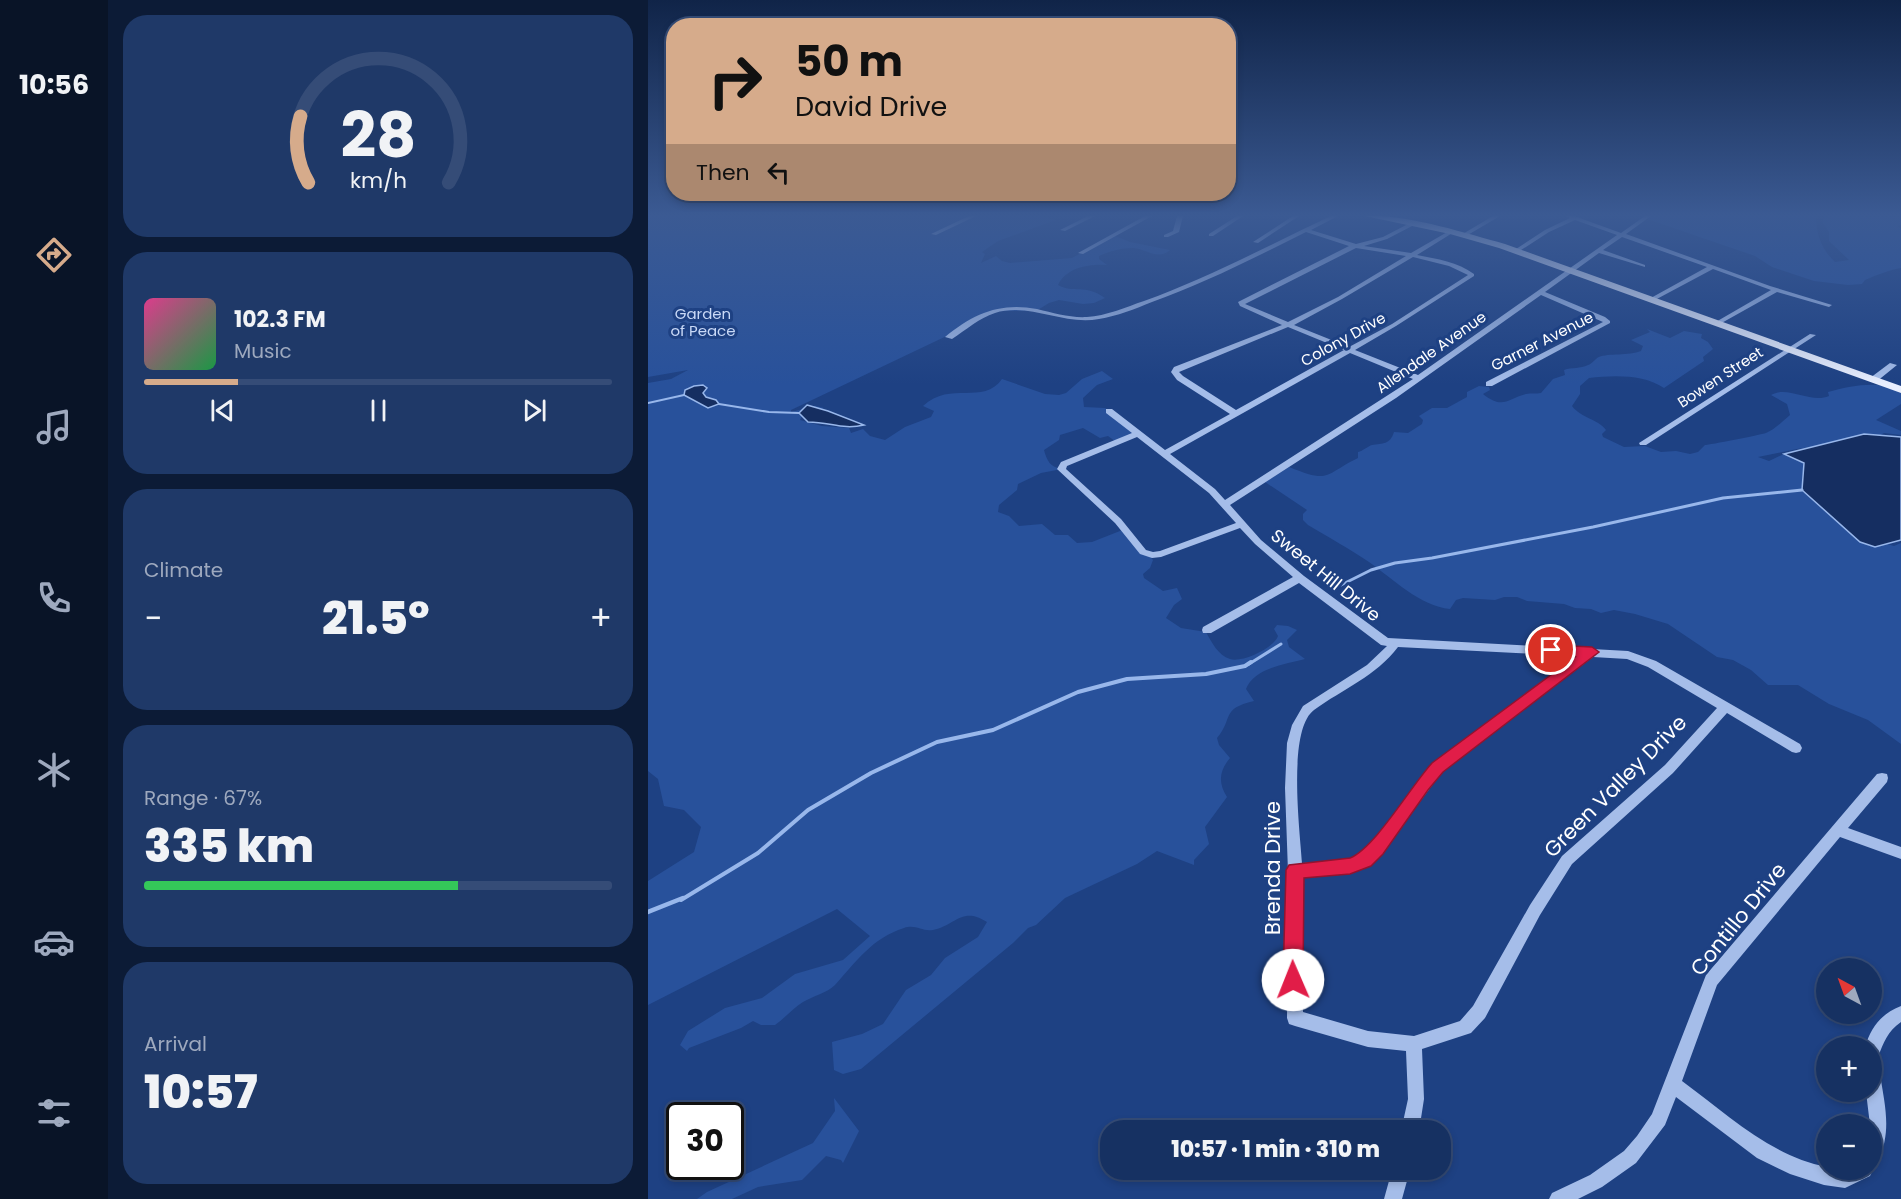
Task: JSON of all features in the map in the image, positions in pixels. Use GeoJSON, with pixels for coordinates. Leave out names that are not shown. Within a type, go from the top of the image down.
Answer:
{"type":"FeatureCollection","features":[{"type":"Feature","properties":{"kind":"main road"},"geometry":{"type":"LineString","coordinates":[[1573,272],[1901,390]]}},
{"type":"Feature","properties":{"kind":"street"},"geometry":{"type":"LineString","coordinates":[[949,337],[986,314],[1006,309],[1022,309],[1073,320],[1100,317],[1215,272]]}},
{"type":"Feature","properties":{"kind":"street"},"geometry":{"type":"LineString","coordinates":[[1303,272],[1241,302],[1246,307],[1418,378]]}},
{"type":"Feature","properties":{"kind":"street"},"geometry":{"type":"LineString","coordinates":[[1236,414],[1180,378],[1175,372],[1182,366],[1288,325],[1383,272]]}},
{"type":"Feature","properties":{"kind":"street","name":"Colony Drive"},"geometry":{"type":"LineString","coordinates":[[1166,453],[1351,350],[1472,277],[1468,272]]}},
{"type":"Feature","properties":{"kind":"street","name":"Allendale Avenue"},"geometry":{"type":"LineString","coordinates":[[1225,504],[1418,378],[1569,272]]}},
{"type":"Feature","properties":{"kind":"street"},"geometry":{"type":"LineString","coordinates":[[1651,300],[1704,272]]}},
{"type":"Feature","properties":{"kind":"street"},"geometry":{"type":"LineString","coordinates":[[1727,272],[1776,290],[1829,305]]}},
{"type":"Feature","properties":{"kind":"street"},"geometry":{"type":"LineString","coordinates":[[1716,324],[1776,290]]}},
{"type":"Feature","properties":{"kind":"street","name":"Garner Avenue"},"geometry":{"type":"LineString","coordinates":[[1489,384],[1608,322],[1540,292]]}},
{"type":"Feature","properties":{"kind":"street","name":"Bowen Street"},"geometry":{"type":"LineString","coordinates":[[1644,443],[1812,335]]}},
{"type":"Feature","properties":{"kind":"street"},"geometry":{"type":"LineString","coordinates":[[1873,380],[1893,364]]}},
{"type":"Feature","properties":{"kind":"street","name":"Sweet Hill Drive"},"geometry":{"type":"LineString","coordinates":[[1109,411],[1166,453],[1225,504],[1266,549],[1300,578],[1376,636],[1395,643],[1423,642],[1619,653],[1639,659],[1796,748]]}},
{"type":"Feature","properties":{"kind":"street"},"geometry":{"type":"LineString","coordinates":[[1138,433],[1064,464],[1061,469],[1118,520],[1143,552],[1152,555],[1161,554],[1213,537],[1243,524]]}},
{"type":"Feature","properties":{"kind":"street"},"geometry":{"type":"LineString","coordinates":[[1207,630],[1300,578]]}},
{"type":"Feature","properties":{"kind":"street","name":"Brenda Drive"},"geometry":{"type":"LineString","coordinates":[[1395,643],[1378,665],[1306,710],[1299,720],[1293,753],[1291,811],[1295,870],[1293,961],[1295,1018],[1368,1038],[1414,1044]]}},
{"type":"Feature","properties":{"kind":"street"},"geometry":{"type":"LineString","coordinates":[[1295,870],[1350,866],[1365,860],[1377,848],[1422,785],[1438,768],[1592,652]]}},
{"type":"Feature","properties":{"kind":"street","name":"Green Valley Drive"},"geometry":{"type":"LineString","coordinates":[[1414,1044],[1465,1027],[1479,1012],[1535,910],[1568,860],[1669,769],[1725,706]]}},
{"type":"Feature","properties":{"kind":"street","name":"Contillo Drive"},"geometry":{"type":"LineString","coordinates":[[1558,1199],[1596,1181],[1630,1157],[1659,1119],[1711,980],[1882,778]]}},
{"type":"Feature","properties":{"kind":"street"},"geometry":{"type":"LineString","coordinates":[[1838,830],[1901,853]]}},
{"type":"Feature","properties":{"kind":"street"},"geometry":{"type":"LineString","coordinates":[[1877,1036],[1880,1029],[1901,1014]]}},
{"type":"Feature","properties":{"kind":"street"},"geometry":{"type":"LineString","coordinates":[[1412,1120],[1416,1099],[1414,1044]]}},
{"type":"Feature","properties":{"kind":"street"},"geometry":{"type":"LineString","coordinates":[[1672,1084],[1763,1152],[1790,1165],[1816,1173]]}},
{"type":"Feature","properties":{"kind":"street"},"geometry":{"type":"LineString","coordinates":[[1394,1199],[1399,1180]]}},
{"type":"Feature","properties":{"kind":"green space","name":"Garden of Peace"},"geometry":{"type":"Polygon","coordinates":[[[648,272],[1070,272],[1058,285],[1069,289],[1091,291],[1105,298],[1094,303],[1083,304],[1059,300],[1036,311],[999,311],[985,316],[962,331],[955,332],[791,412],[815,406],[824,408],[802,416],[800,420],[822,426],[849,428],[851,433],[863,429],[870,436],[885,440],[905,427],[931,417],[934,411],[923,406],[934,398],[955,393],[986,391],[1002,379],[1045,394],[1059,395],[1066,393],[1082,379],[1102,371],[1113,379],[1097,385],[1083,398],[1084,407],[1105,408],[1140,435],[1119,444],[1108,436],[1100,438],[1083,428],[1060,435],[1059,440],[1044,450],[1050,463],[1062,469],[1041,473],[1018,484],[1017,490],[999,505],[998,512],[1009,516],[1019,526],[1042,524],[1055,535],[1068,535],[1077,543],[1092,542],[1125,529],[1153,560],[1150,568],[1143,574],[1144,578],[1163,591],[1177,588],[1182,599],[1174,605],[1166,618],[1181,628],[1206,632],[1219,652],[1235,660],[1264,650],[1278,636],[1274,629],[1277,625],[1288,626],[1297,630],[1287,640],[1289,647],[1305,659],[1271,668],[1256,676],[1246,689],[1254,701],[1236,707],[1229,715],[1217,738],[1219,745],[1230,758],[1221,777],[1222,787],[1227,797],[1205,827],[1209,844],[1194,860],[1194,865],[1157,851],[1137,864],[1065,898],[1036,925],[1028,928],[861,1069],[843,1074],[834,1070],[832,1042],[862,1034],[883,1024],[906,990],[931,975],[945,958],[978,937],[987,922],[965,916],[933,930],[908,927],[893,932],[865,952],[832,988],[803,1002],[775,1025],[761,1025],[753,1021],[689,1048],[687,1051],[680,1045],[688,1031],[725,1008],[762,998],[795,974],[843,960],[870,936],[837,909],[648,1005],[648,881],[694,852],[701,827],[684,810],[664,806],[658,779],[648,771],[648,383],[671,379],[688,370],[648,377],[648,272]]]}},
{"type":"Feature","properties":{"kind":"green space"},"geometry":{"type":"Polygon","coordinates":[[[1787,272],[1885,272],[1865,280],[1862,284],[1848,285],[1814,281],[1787,272]]]}},
{"type":"Feature","properties":{"kind":"green space"},"geometry":{"type":"Polygon","coordinates":[[[1647,329],[1670,338],[1684,331],[1702,334],[1701,338],[1713,349],[1703,357],[1704,361],[1664,388],[1647,380],[1618,376],[1589,378],[1580,386],[1580,394],[1572,406],[1603,426],[1606,430],[1602,434],[1603,437],[1624,447],[1645,446],[1661,452],[1676,451],[1690,454],[1698,452],[1705,445],[1766,433],[1790,415],[1787,404],[1771,395],[1778,392],[1822,398],[1829,396],[1828,392],[1865,385],[1901,390],[1901,404],[1876,420],[1901,431],[1901,435],[1884,433],[1875,438],[1758,457],[1769,461],[1784,454],[1804,463],[1802,480],[1877,541],[1894,546],[1901,543],[1901,744],[1868,720],[1829,704],[1798,685],[1768,685],[1751,670],[1733,660],[1717,657],[1668,624],[1635,614],[1614,610],[1601,613],[1564,604],[1527,601],[1517,597],[1495,600],[1463,598],[1456,600],[1450,609],[1428,603],[1407,591],[1362,557],[1308,525],[1303,520],[1303,514],[1307,510],[1265,482],[1289,467],[1320,476],[1332,473],[1358,458],[1358,452],[1388,441],[1394,432],[1408,433],[1422,424],[1423,420],[1419,416],[1432,408],[1447,408],[1467,397],[1467,392],[1479,386],[1489,387],[1490,390],[1483,394],[1500,402],[1526,394],[1541,393],[1553,379],[1565,375],[1564,370],[1585,366],[1603,356],[1641,351],[1643,346],[1631,340],[1650,332],[1647,329]]]}},
{"type":"Feature","properties":{"kind":"green space"},"geometry":{"type":"Polygon","coordinates":[[[834,1098],[859,1131],[843,1163],[841,1160],[826,1156],[802,1180],[758,1187],[732,1199],[697,1199],[733,1180],[744,1180],[744,1175],[813,1143],[835,1111],[834,1098]]]}},
{"type":"Feature","properties":{"kind":"shaded area"},"geometry":{"type":"Polygon","coordinates":[[[703,385],[707,388],[703,393],[706,397],[716,400],[719,404],[708,408],[684,395],[685,390],[703,385]]]}},
{"type":"Feature","properties":{"kind":"shaded area"},"geometry":{"type":"Polygon","coordinates":[[[807,405],[864,425],[849,427],[808,422],[799,413],[807,405]]]}},
{"type":"Feature","properties":{"kind":"shaded area"},"geometry":{"type":"Polygon","coordinates":[[[1864,434],[1901,437],[1901,540],[1875,547],[1860,542],[1802,490],[1804,463],[1784,454],[1864,434]]]}},
{"type":"Feature","properties":{"kind":"waterway"},"geometry":{"type":"LineString","coordinates":[[648,403],[684,395]]}},
{"type":"Feature","properties":{"kind":"waterway"},"geometry":{"type":"LineString","coordinates":[[719,404],[769,412],[799,413]]}},
{"type":"Feature","properties":{"kind":"waterway"},"geometry":{"type":"LineString","coordinates":[[1337,587],[1371,570],[1395,563],[1593,527],[1723,498],[1802,490]]}},
{"type":"Feature","properties":{"kind":"waterway"},"geometry":{"type":"LineString","coordinates":[[1249,664],[1281,644]]}},
{"type":"Feature","properties":{"kind":"waterway"},"geometry":{"type":"LineString","coordinates":[[681,900],[758,853],[808,810],[871,773],[937,742],[993,730],[1078,692],[1127,679],[1206,674],[1245,666],[1251,662]]}},
{"type":"Feature","properties":{"kind":"waterway"},"geometry":{"type":"LineString","coordinates":[[648,912],[683,898]]}},
{"type":"Feature","properties":{"kind":"route"},"geometry":{"type":"LineString","coordinates":[[1293,980],[1295,870],[1350,866],[1365,860],[1377,848],[1422,785],[1438,768],[1592,652],[1551,650]]}}]}
